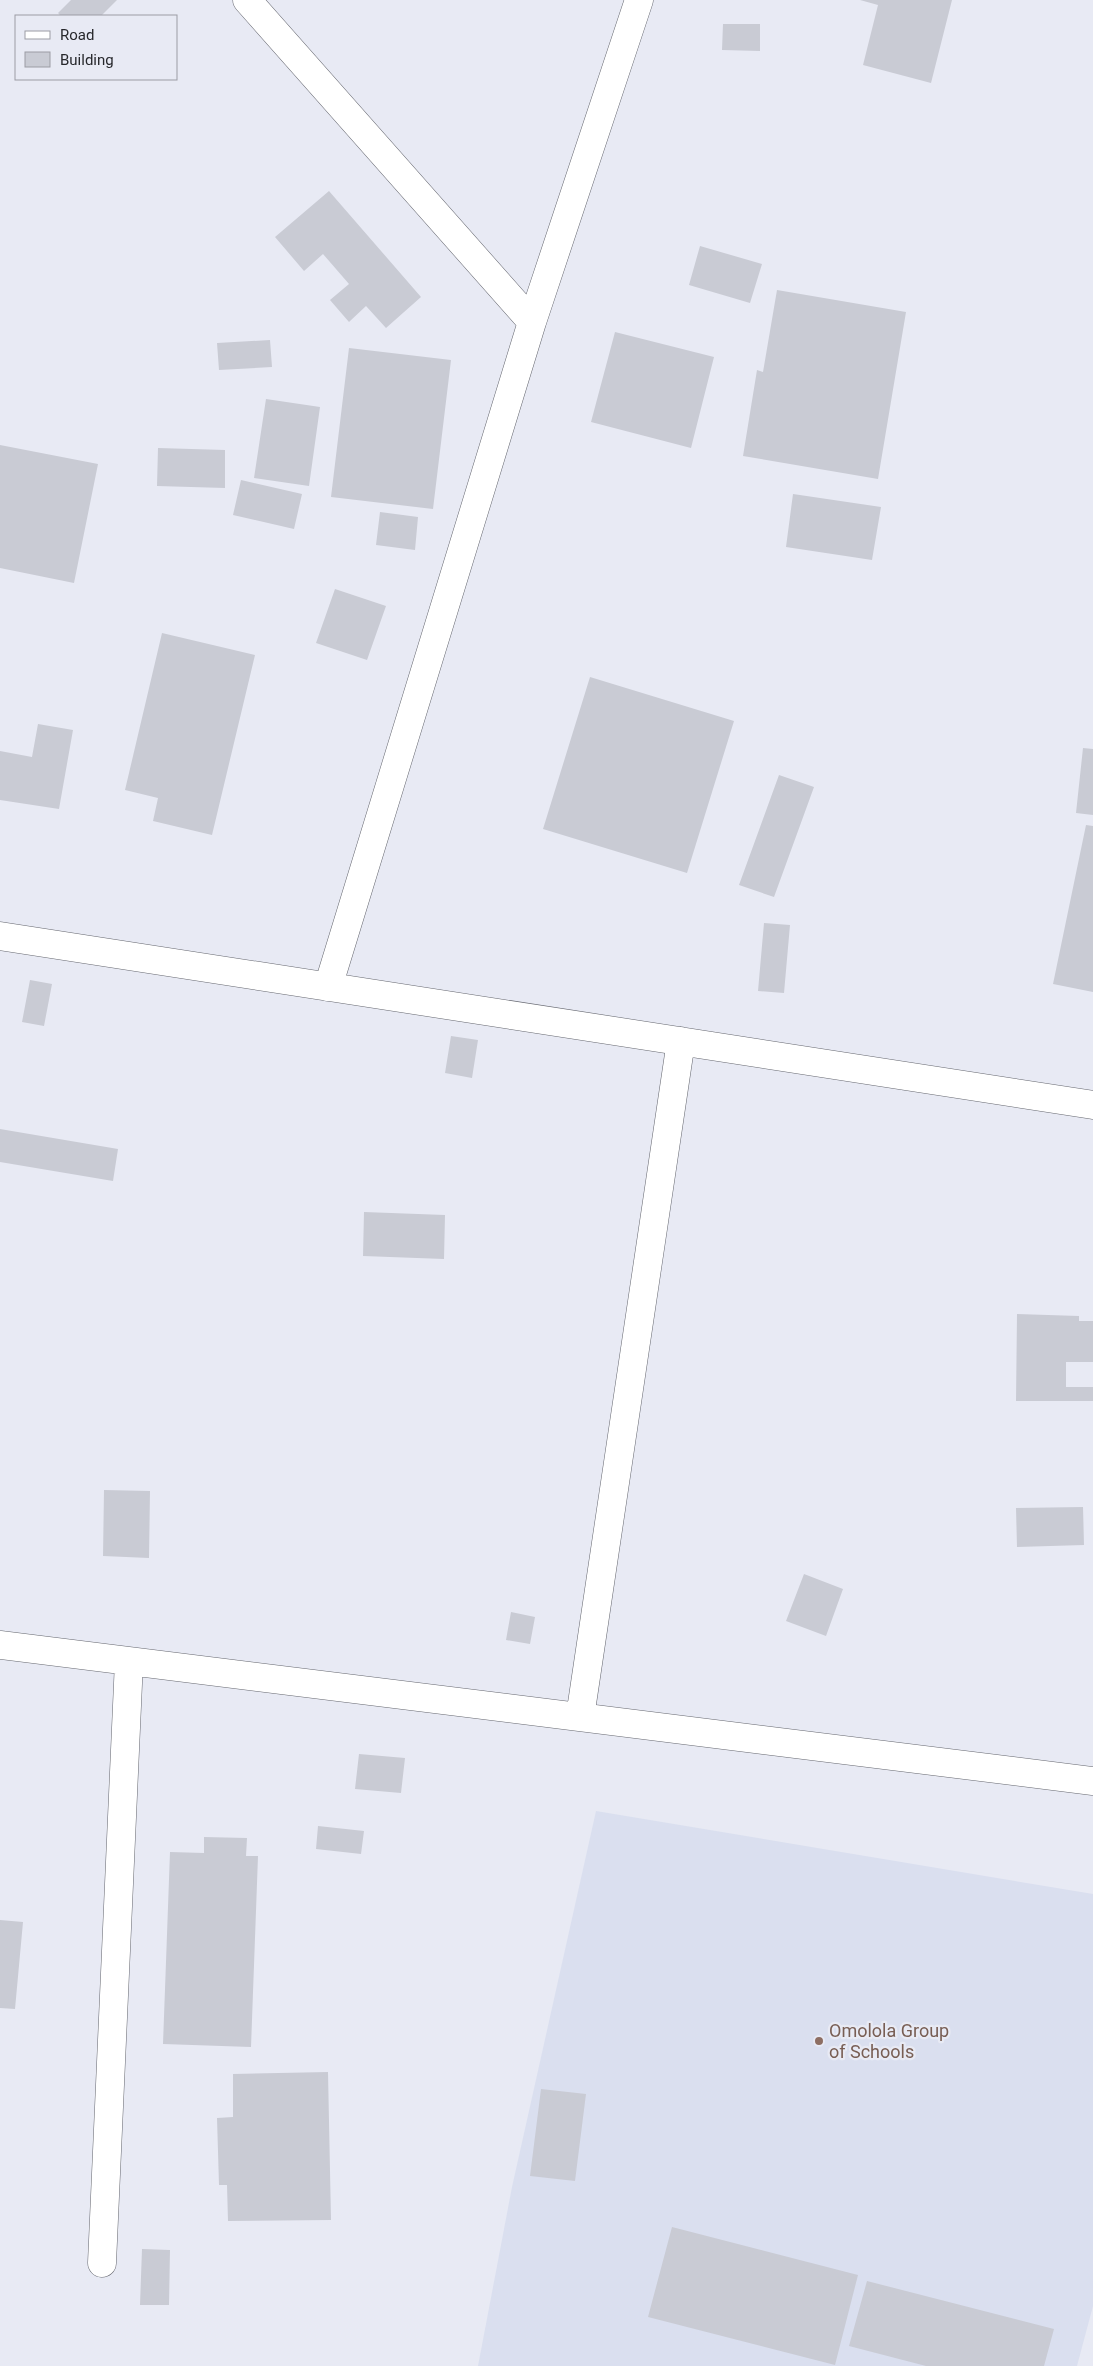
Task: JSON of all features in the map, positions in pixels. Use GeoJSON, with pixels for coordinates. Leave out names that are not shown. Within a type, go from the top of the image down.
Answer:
{"type":"FeatureCollection","features":[{"type":"Feature","properties":{"kind":"street"},"geometry":{"type":"LineString","coordinates":[[247,0],[532,322]]}},
{"type":"Feature","properties":{"kind":"street"},"geometry":{"type":"LineString","coordinates":[[328,987],[532,322],[639,0]]}},
{"type":"Feature","properties":{"kind":"street"},"geometry":{"type":"LineString","coordinates":[[0,936],[1093,1105]]}},
{"type":"Feature","properties":{"kind":"street"},"geometry":{"type":"LineString","coordinates":[[580,1717],[681,1041]]}},
{"type":"Feature","properties":{"kind":"street"},"geometry":{"type":"LineString","coordinates":[[0,1645],[1093,1781]]}},
{"type":"Feature","properties":{"kind":"street"},"geometry":{"type":"LineString","coordinates":[[102,2262],[128,1661]]}},
{"type":"Feature","properties":{"kind":"shaded area","name":"Omolola Group of Schools"},"geometry":{"type":"Polygon","coordinates":[[[596,1811],[1093,1894],[1093,2306],[1077,2366],[478,2366],[512,2187],[596,1811]]]}},
{"type":"Feature","properties":{"kind":"building"},"geometry":{"type":"Polygon","coordinates":[[[71,0],[117,0],[102,15],[60,15],[58,13],[71,0]]]}},
{"type":"Feature","properties":{"kind":"building"},"geometry":{"type":"Polygon","coordinates":[[[860,0],[952,0],[931,83],[863,65],[878,5],[860,0]]]}},
{"type":"Feature","properties":{"kind":"building"},"geometry":{"type":"Polygon","coordinates":[[[723,24],[760,24],[760,51],[722,50],[723,24]]]}},
{"type":"Feature","properties":{"kind":"building"},"geometry":{"type":"Polygon","coordinates":[[[329,191],[421,297],[386,328],[366,306],[349,322],[330,300],[349,284],[323,254],[304,271],[275,237],[329,191]]]}},
{"type":"Feature","properties":{"kind":"building"},"geometry":{"type":"Polygon","coordinates":[[[700,246],[762,264],[750,303],[689,285],[700,246]]]}},
{"type":"Feature","properties":{"kind":"building"},"geometry":{"type":"Polygon","coordinates":[[[777,290],[906,312],[878,479],[743,456],[757,370],[763,372],[777,290]]]}},
{"type":"Feature","properties":{"kind":"building"},"geometry":{"type":"Polygon","coordinates":[[[615,332],[714,357],[691,448],[591,422],[615,332]]]}},
{"type":"Feature","properties":{"kind":"building"},"geometry":{"type":"Polygon","coordinates":[[[270,340],[272,367],[219,370],[217,343],[270,340]]]}},
{"type":"Feature","properties":{"kind":"building"},"geometry":{"type":"Polygon","coordinates":[[[349,348],[451,360],[433,509],[331,497],[349,348]]]}},
{"type":"Feature","properties":{"kind":"building"},"geometry":{"type":"Polygon","coordinates":[[[266,399],[320,407],[309,486],[254,478],[266,399]]]}},
{"type":"Feature","properties":{"kind":"building"},"geometry":{"type":"Polygon","coordinates":[[[0,445],[98,464],[74,583],[0,568],[0,445]]]}},
{"type":"Feature","properties":{"kind":"building"},"geometry":{"type":"Polygon","coordinates":[[[158,448],[225,450],[225,488],[157,486],[158,448]]]}},
{"type":"Feature","properties":{"kind":"building"},"geometry":{"type":"Polygon","coordinates":[[[241,480],[302,494],[294,529],[233,515],[241,480]]]}},
{"type":"Feature","properties":{"kind":"building"},"geometry":{"type":"Polygon","coordinates":[[[793,494],[881,507],[872,560],[786,547],[793,494]]]}},
{"type":"Feature","properties":{"kind":"building"},"geometry":{"type":"Polygon","coordinates":[[[380,512],[418,517],[415,550],[376,545],[380,512]]]}},
{"type":"Feature","properties":{"kind":"building"},"geometry":{"type":"Polygon","coordinates":[[[335,589],[386,606],[367,660],[316,643],[335,589]]]}},
{"type":"Feature","properties":{"kind":"building"},"geometry":{"type":"Polygon","coordinates":[[[162,633],[255,655],[212,835],[153,821],[158,798],[125,790],[162,633]]]}},
{"type":"Feature","properties":{"kind":"building"},"geometry":{"type":"Polygon","coordinates":[[[590,677],[734,721],[687,873],[543,829],[590,677]]]}},
{"type":"Feature","properties":{"kind":"building"},"geometry":{"type":"Polygon","coordinates":[[[38,724],[73,730],[59,809],[0,800],[0,751],[32,757],[38,724]]]}},
{"type":"Feature","properties":{"kind":"building"},"geometry":{"type":"Polygon","coordinates":[[[1083,748],[1093,749],[1093,815],[1076,813],[1083,748]]]}},
{"type":"Feature","properties":{"kind":"building"},"geometry":{"type":"Polygon","coordinates":[[[779,775],[814,787],[774,897],[739,885],[779,775]]]}},
{"type":"Feature","properties":{"kind":"building"},"geometry":{"type":"Polygon","coordinates":[[[1086,825],[1093,826],[1093,992],[1053,984],[1086,825]]]}},
{"type":"Feature","properties":{"kind":"building"},"geometry":{"type":"Polygon","coordinates":[[[764,923],[790,925],[784,993],[758,991],[764,923]]]}},
{"type":"Feature","properties":{"kind":"building"},"geometry":{"type":"Polygon","coordinates":[[[30,980],[52,984],[44,1026],[22,1022],[30,980]]]}},
{"type":"Feature","properties":{"kind":"building"},"geometry":{"type":"Polygon","coordinates":[[[451,1036],[478,1040],[472,1078],[445,1073],[451,1036]]]}},
{"type":"Feature","properties":{"kind":"building"},"geometry":{"type":"Polygon","coordinates":[[[0,1129],[118,1149],[113,1181],[0,1162],[0,1129]]]}},
{"type":"Feature","properties":{"kind":"building"},"geometry":{"type":"Polygon","coordinates":[[[364,1212],[445,1215],[444,1259],[363,1256],[364,1212]]]}},
{"type":"Feature","properties":{"kind":"building"},"geometry":{"type":"Polygon","coordinates":[[[1017,1314],[1079,1316],[1079,1321],[1093,1321],[1093,1362],[1066,1362],[1066,1387],[1093,1387],[1093,1401],[1016,1401],[1017,1314]]]}},
{"type":"Feature","properties":{"kind":"building"},"geometry":{"type":"Polygon","coordinates":[[[104,1490],[150,1491],[149,1558],[103,1556],[104,1490]]]}},
{"type":"Feature","properties":{"kind":"building"},"geometry":{"type":"Polygon","coordinates":[[[1083,1507],[1084,1545],[1017,1547],[1016,1508],[1083,1507]]]}},
{"type":"Feature","properties":{"kind":"building"},"geometry":{"type":"Polygon","coordinates":[[[804,1574],[843,1589],[826,1636],[786,1621],[804,1574]]]}},
{"type":"Feature","properties":{"kind":"building"},"geometry":{"type":"Polygon","coordinates":[[[511,1612],[535,1617],[530,1644],[506,1640],[511,1612]]]}},
{"type":"Feature","properties":{"kind":"building"},"geometry":{"type":"Polygon","coordinates":[[[359,1754],[405,1758],[401,1793],[355,1789],[359,1754]]]}},
{"type":"Feature","properties":{"kind":"building"},"geometry":{"type":"Polygon","coordinates":[[[318,1826],[364,1831],[361,1854],[316,1849],[318,1826]]]}},
{"type":"Feature","properties":{"kind":"building"},"geometry":{"type":"Polygon","coordinates":[[[204,1837],[247,1838],[246,1856],[258,1856],[251,2047],[163,2044],[170,1852],[204,1853],[204,1837]]]}},
{"type":"Feature","properties":{"kind":"building"},"geometry":{"type":"Polygon","coordinates":[[[0,1920],[23,1922],[15,2009],[0,2008],[0,1920]]]}},
{"type":"Feature","properties":{"kind":"building"},"geometry":{"type":"Polygon","coordinates":[[[328,2072],[331,2220],[228,2221],[227,2185],[219,2185],[217,2118],[233,2117],[233,2074],[328,2072]]]}},
{"type":"Feature","properties":{"kind":"building"},"geometry":{"type":"Polygon","coordinates":[[[541,2089],[586,2094],[575,2181],[530,2176],[541,2089]]]}},
{"type":"Feature","properties":{"kind":"building"},"geometry":{"type":"Polygon","coordinates":[[[672,2227],[858,2275],[835,2365],[648,2317],[672,2227]]]}},
{"type":"Feature","properties":{"kind":"building"},"geometry":{"type":"Polygon","coordinates":[[[142,2249],[170,2250],[169,2305],[140,2305],[142,2249]]]}},
{"type":"Feature","properties":{"kind":"building"},"geometry":{"type":"Polygon","coordinates":[[[867,2281],[1054,2329],[1044,2366],[926,2366],[849,2346],[867,2281]]]}},
{"type":"Feature","properties":{"kind":"place","name":"Omolola Group of Schools"},"geometry":{"type":"Point","coordinates":[819,2041]}}]}
